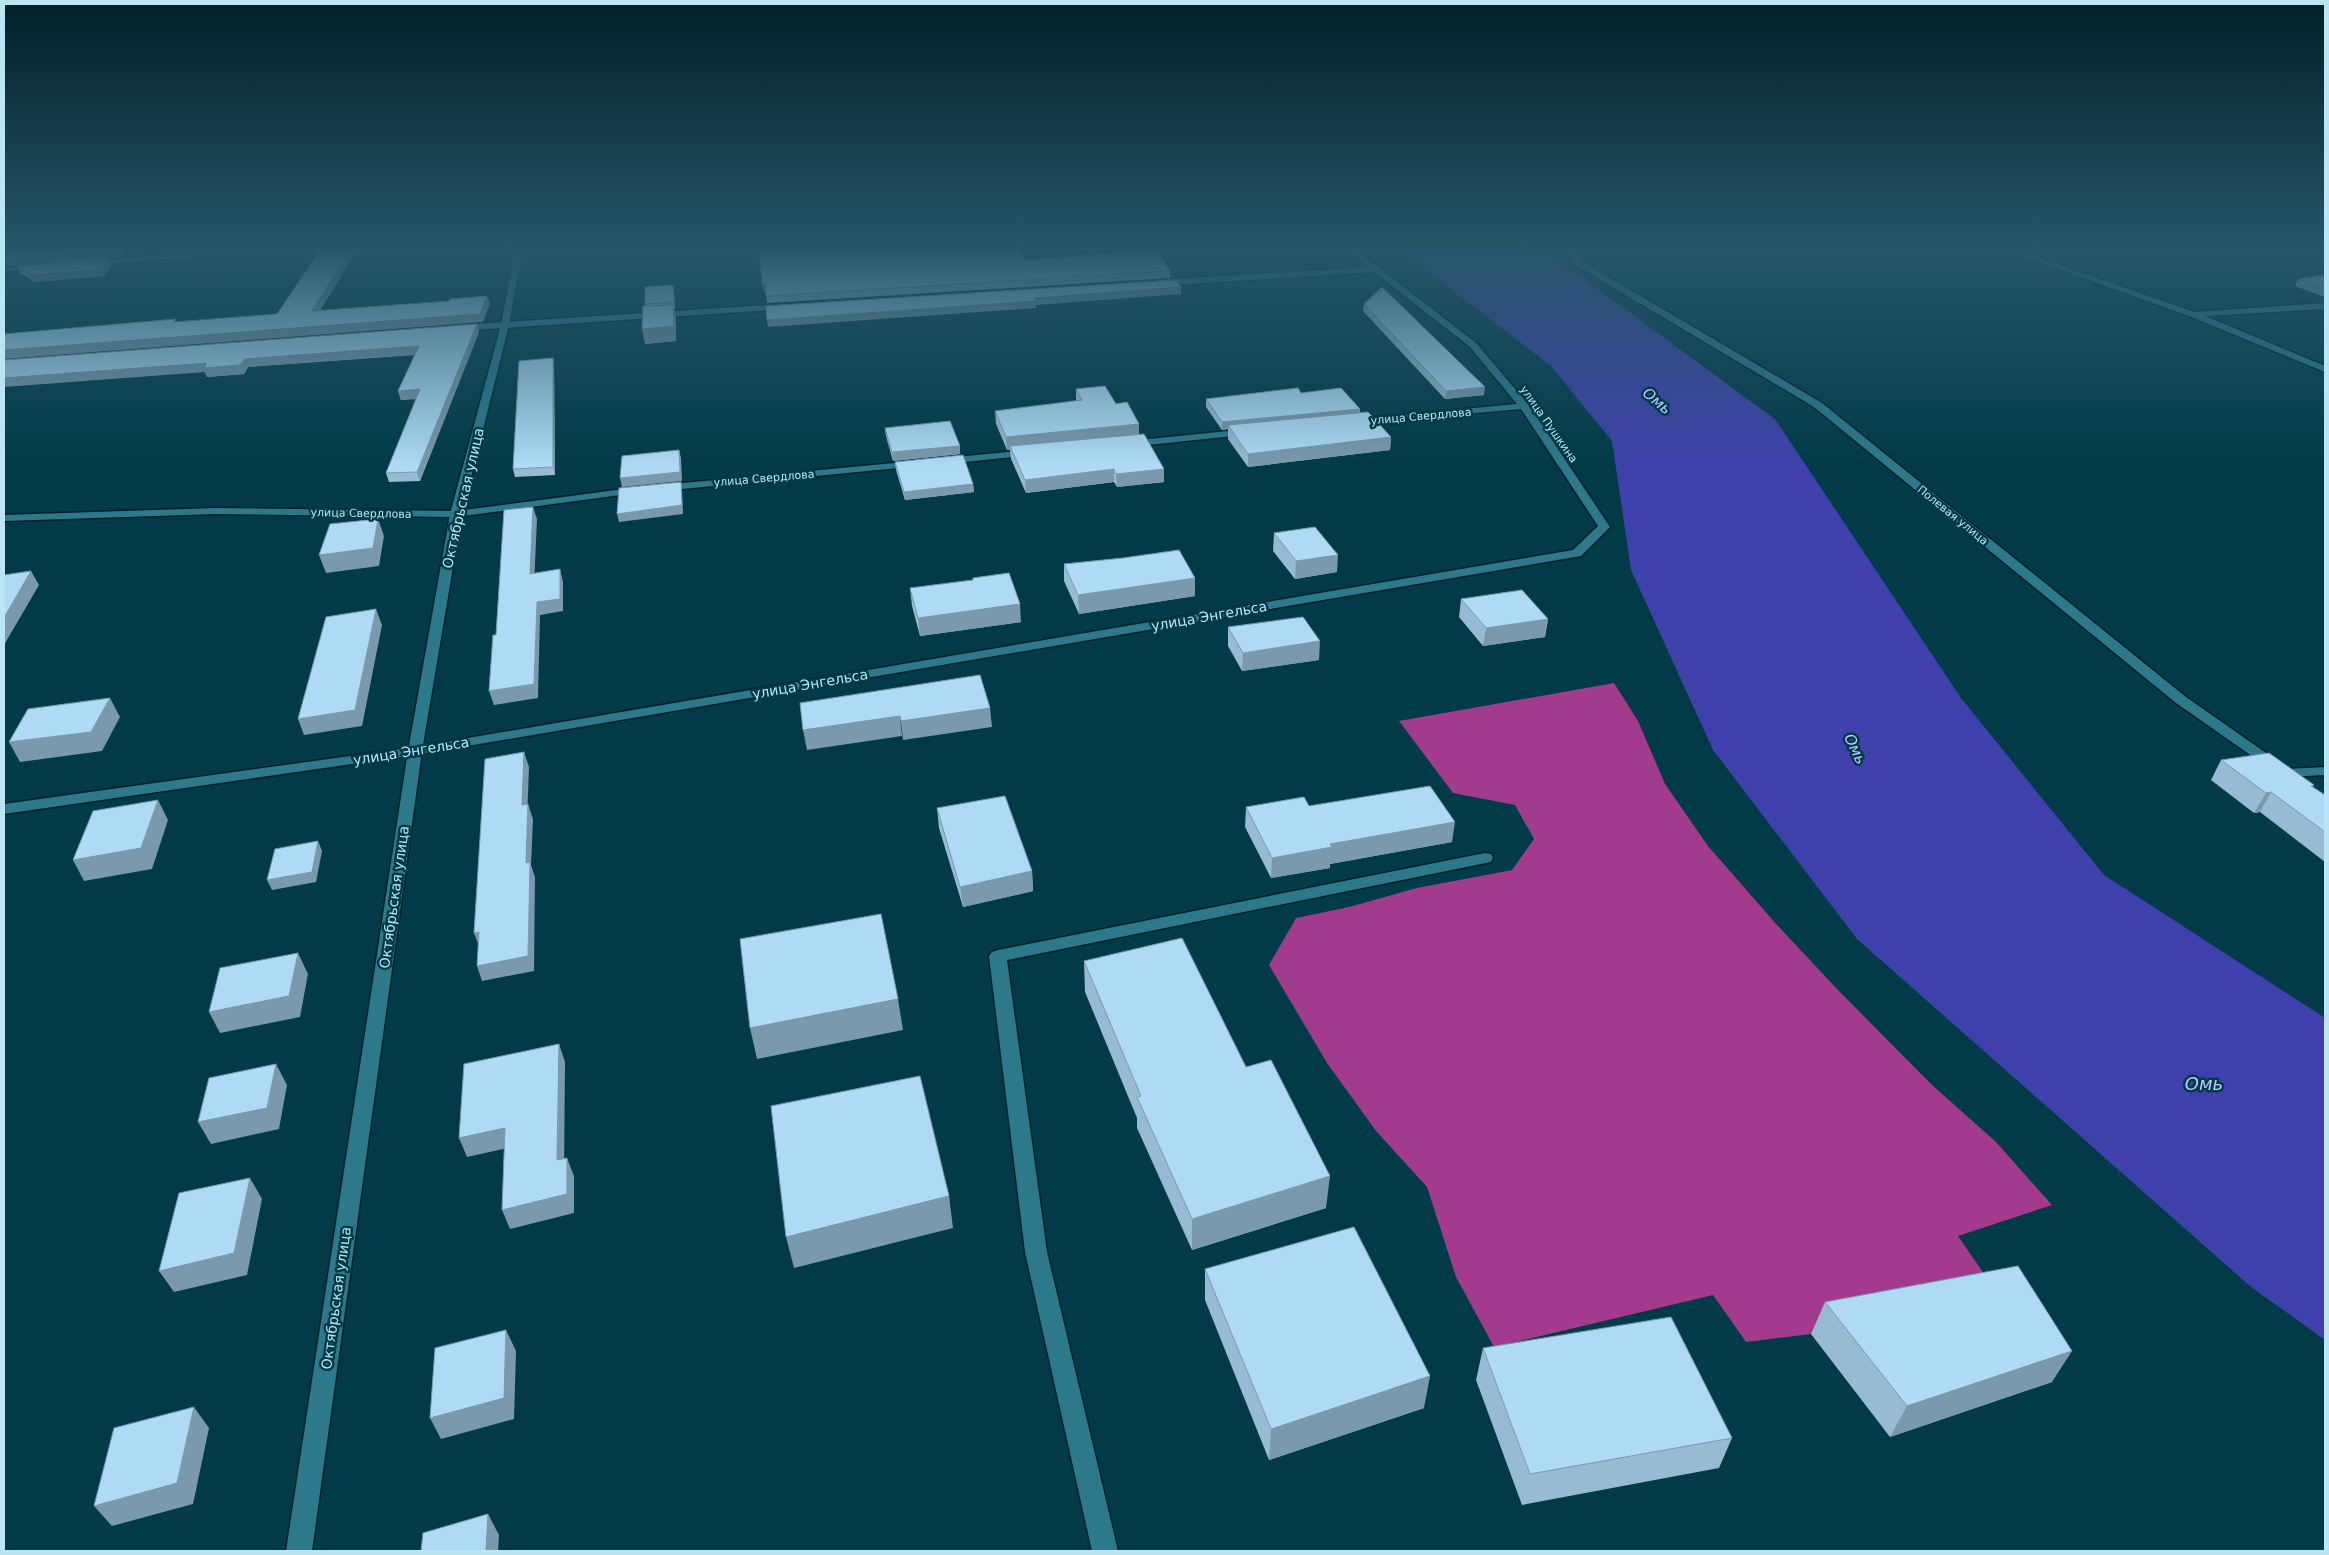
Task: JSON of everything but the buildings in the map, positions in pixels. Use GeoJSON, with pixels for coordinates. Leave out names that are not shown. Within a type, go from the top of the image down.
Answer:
{"type":"FeatureCollection","features":[{"type":"Feature","properties":{"kind":"street","name":"Октябрьская улица"},"geometry":{"type":"LineString","coordinates":[[299,1551],[415,751],[456,514],[506,322]]}},
{"type":"Feature","properties":{"kind":"street"},"geometry":{"type":"LineString","coordinates":[[446,330],[557,322]]}},
{"type":"Feature","properties":{"kind":"street","name":"улица Пушкина"},"geometry":{"type":"LineString","coordinates":[[1443,322],[1473,345],[1524,406],[1604,527]]}},
{"type":"Feature","properties":{"kind":"street","name":"Полевая улица"},"geometry":{"type":"LineString","coordinates":[[1677,322],[1818,405],[2181,700],[2298,782]]}},
{"type":"Feature","properties":{"kind":"street"},"geometry":{"type":"LineString","coordinates":[[2210,322],[2325,369]]}},
{"type":"Feature","properties":{"kind":"street","name":"улица Свердлова"},"geometry":{"type":"LineString","coordinates":[[1347,423],[1524,406]]}},
{"type":"Feature","properties":{"kind":"street"},"geometry":{"type":"LineString","coordinates":[[1121,444],[1258,431]]}},
{"type":"Feature","properties":{"kind":"street","name":"улица Свердлова"},"geometry":{"type":"LineString","coordinates":[[4,518],[215,511],[456,514],[687,485],[1042,452]]}},
{"type":"Feature","properties":{"kind":"street","name":"улица Энгельса"},"geometry":{"type":"LineString","coordinates":[[4,809],[415,751],[1577,553],[1604,527]]}},
{"type":"Feature","properties":{"kind":"street"},"geometry":{"type":"LineString","coordinates":[[2284,773],[2325,771]]}},
{"type":"Feature","properties":{"kind":"street"},"geometry":{"type":"LineString","coordinates":[[1105,1551],[1036,1252],[998,956],[1485,858]]}},
{"type":"Feature","properties":{"kind":"shaded area"},"geometry":{"type":"Polygon","coordinates":[[[1614,683],[1638,721],[1665,784],[1708,846],[1777,925],[1838,990],[1931,1084],[1996,1142],[2052,1205],[1958,1236],[2000,1297],[1811,1334],[1746,1342],[1713,1295],[1494,1347],[1456,1277],[1427,1187],[1376,1131],[1327,1063],[1269,965],[1296,918],[1349,907],[1417,888],[1512,870],[1534,839],[1515,805],[1453,793],[1399,721],[1614,683]]]}},
{"type":"Feature","properties":{"kind":"water","name":"Омь"},"geometry":{"type":"Polygon","coordinates":[[[1493,322],[1642,322],[1775,419],[1961,698],[2104,875],[2325,1018],[2325,1340],[2251,1287],[1857,939],[1713,750],[1631,570],[1612,441],[1551,366],[1493,322]]]}}]}
